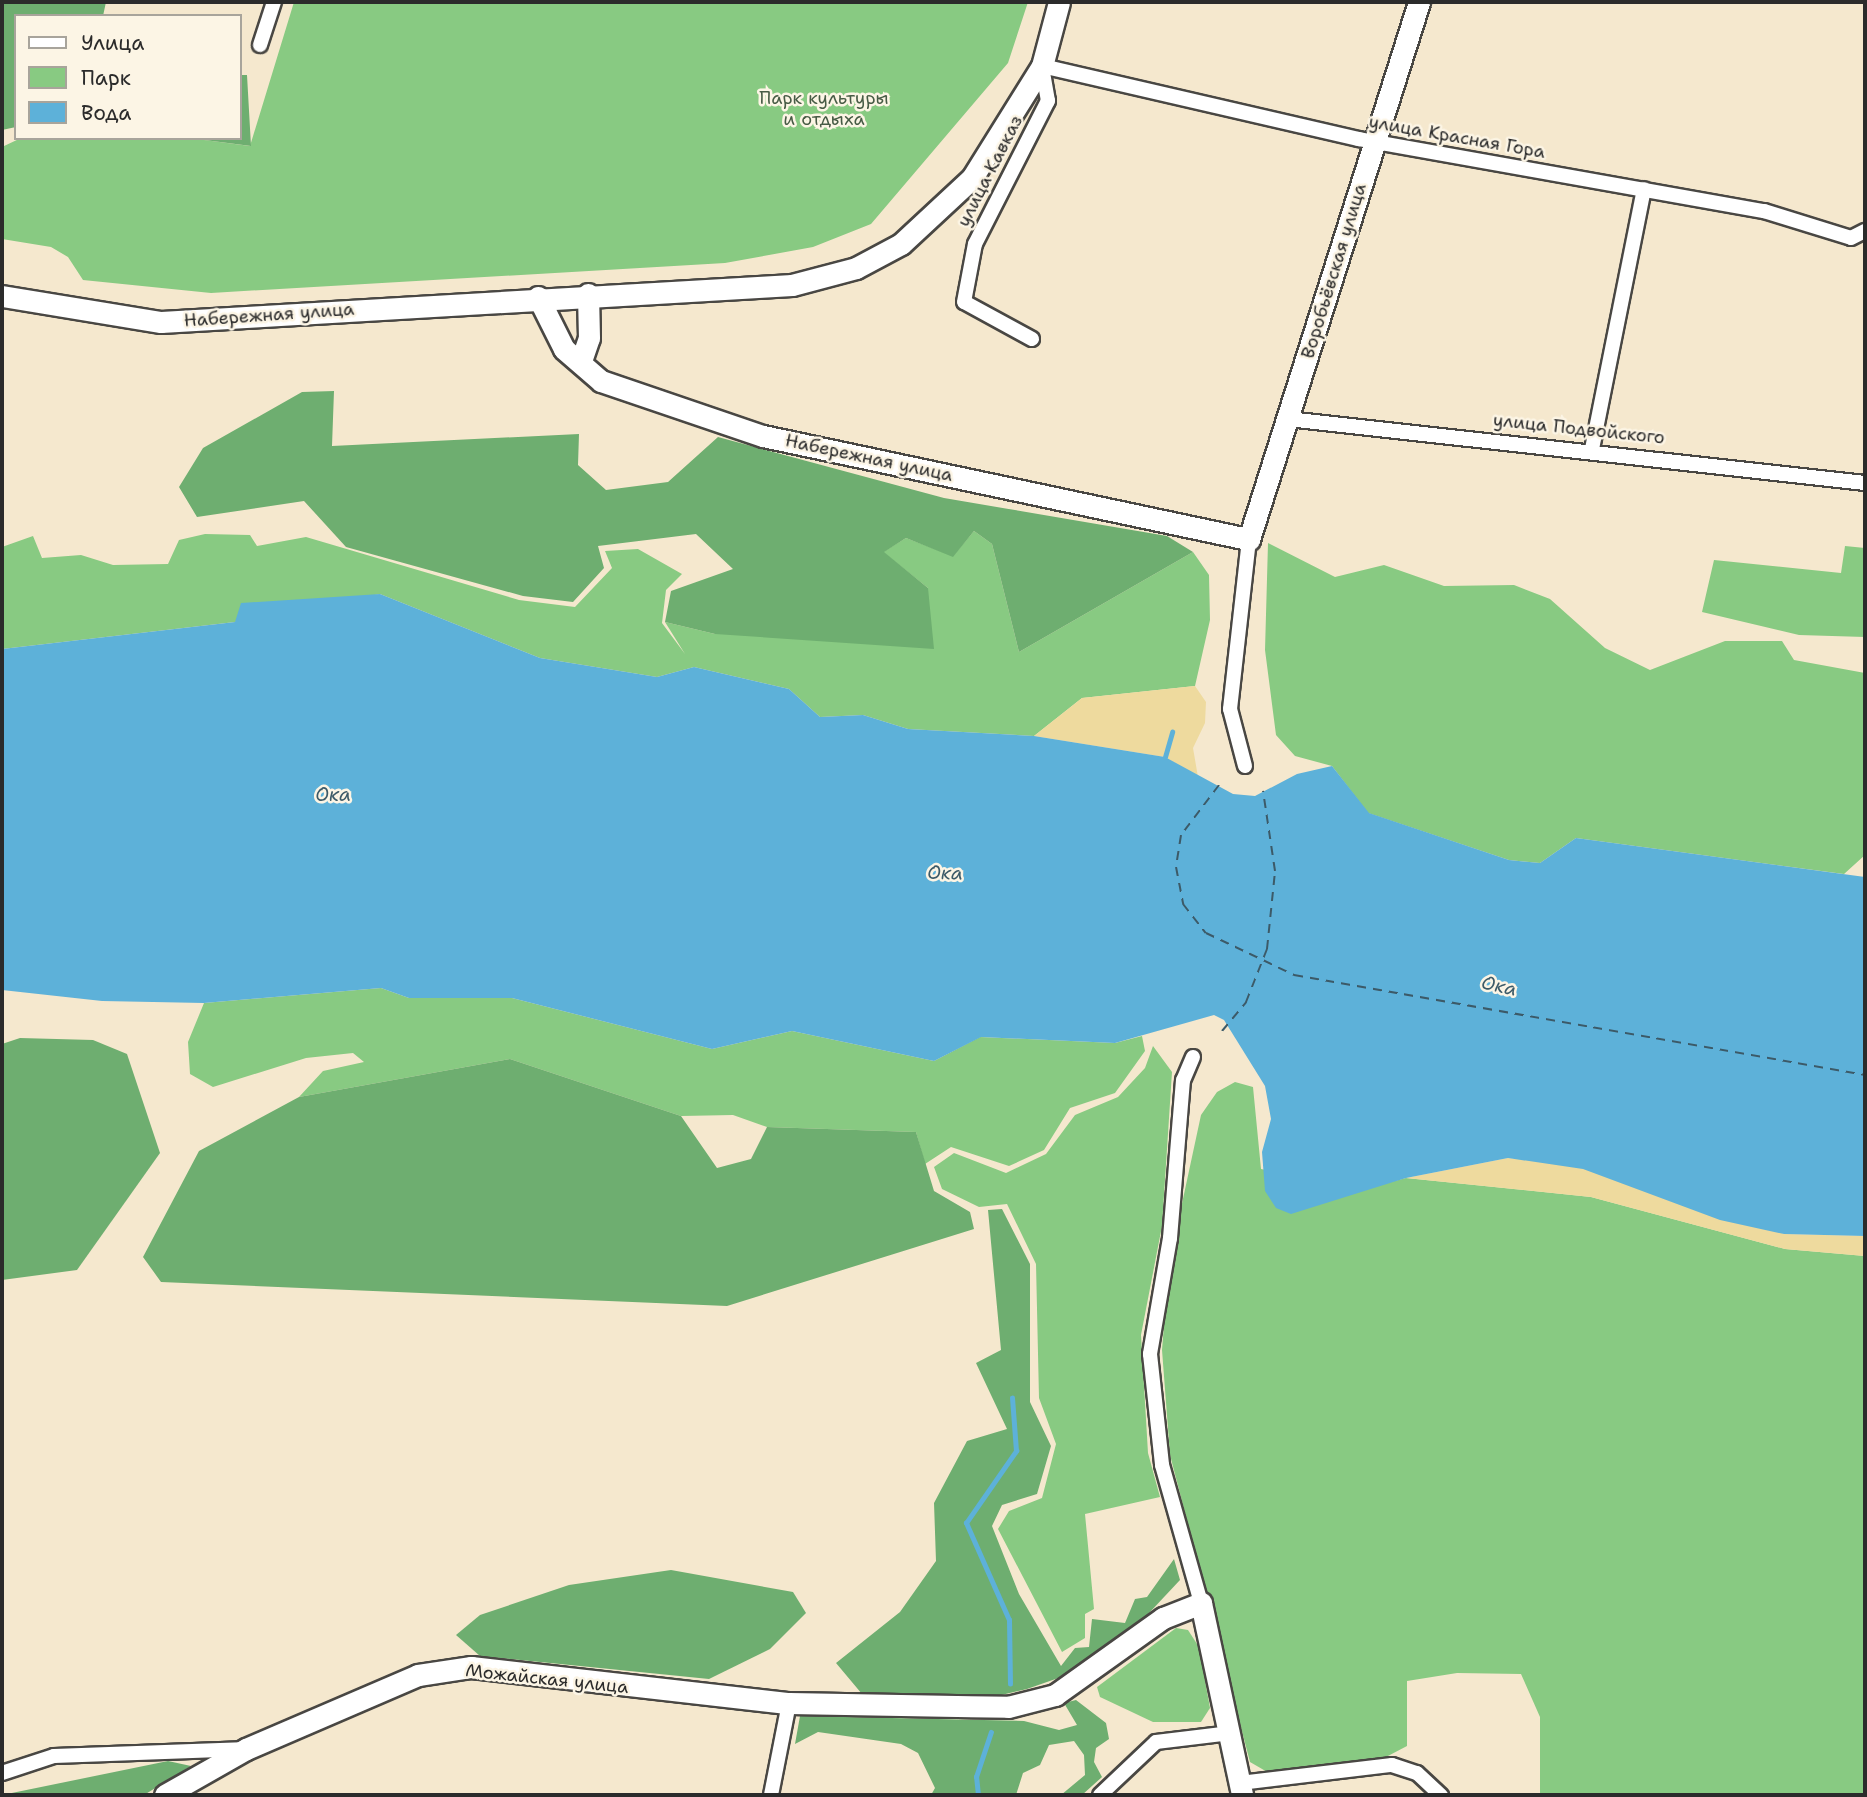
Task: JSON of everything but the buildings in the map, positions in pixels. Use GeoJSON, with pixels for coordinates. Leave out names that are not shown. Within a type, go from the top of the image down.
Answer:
{"type":"FeatureCollection","features":[{"type":"Feature","properties":{"kind":"street"},"geometry":{"type":"LineString","coordinates":[[260,45],[274,2]]}},
{"type":"Feature","properties":{"kind":"street","name":"Набережная улица"},"geometry":{"type":"LineString","coordinates":[[2,296],[160,322],[588,294],[792,285],[856,268],[901,244],[972,178],[1041,66],[1059,2]]}},
{"type":"Feature","properties":{"kind":"street","name":"Воробьёвская улица"},"geometry":{"type":"LineString","coordinates":[[1248,539],[1289,419],[1419,2]]}},
{"type":"Feature","properties":{"kind":"street","name":"улица Красная Гора"},"geometry":{"type":"LineString","coordinates":[[1041,66],[1374,141],[1764,211],[1851,238],[1865,231]]}},
{"type":"Feature","properties":{"kind":"street","name":"улица Кавказ"},"geometry":{"type":"LineString","coordinates":[[1032,339],[964,302],[975,244],[1048,101],[1041,66]]}},
{"type":"Feature","properties":{"kind":"street"},"geometry":{"type":"LineString","coordinates":[[1592,449],[1644,189]]}},
{"type":"Feature","properties":{"kind":"street"},"geometry":{"type":"LineString","coordinates":[[582,358],[589,338],[588,294]]}},
{"type":"Feature","properties":{"kind":"street","name":"Набережная улица"},"geometry":{"type":"LineString","coordinates":[[538,297],[549,328],[564,349],[582,358],[601,381],[763,436],[1248,539]]}},
{"type":"Feature","properties":{"kind":"street","name":"улица Подвойского"},"geometry":{"type":"LineString","coordinates":[[1289,419],[1592,449],[1865,483]]}},
{"type":"Feature","properties":{"kind":"street"},"geometry":{"type":"LineString","coordinates":[[1245,766],[1230,709],[1248,539]]}},
{"type":"Feature","properties":{"kind":"street"},"geometry":{"type":"LineString","coordinates":[[1193,1057],[1182,1080],[1170,1238],[1150,1354],[1163,1465],[1201,1603],[1241,1789],[1392,1765],[1417,1773],[1441,1795]]}},
{"type":"Feature","properties":{"kind":"street","name":"Можайская улица"},"geometry":{"type":"LineString","coordinates":[[165,1795],[246,1749],[418,1675],[471,1667],[789,1703],[1032,1704],[1082,1678],[1163,1618],[1201,1603]]}},
{"type":"Feature","properties":{"kind":"street"},"geometry":{"type":"LineString","coordinates":[[771,1795],[789,1703]]}},
{"type":"Feature","properties":{"kind":"street"},"geometry":{"type":"LineString","coordinates":[[1100,1795],[1156,1742],[1230,1733]]}},
{"type":"Feature","properties":{"kind":"street"},"geometry":{"type":"LineString","coordinates":[[2,1773],[54,1756],[246,1749]]}},
{"type":"Feature","properties":{"kind":"green space"},"geometry":{"type":"Polygon","coordinates":[[[2,2],[106,2],[103,14],[14,14],[14,127],[2,130],[2,2]]]}},
{"type":"Feature","properties":{"kind":"green space","name":"Парк культуры и отдыха"},"geometry":{"type":"Polygon","coordinates":[[[294,2],[1028,2],[1008,63],[871,224],[813,247],[725,263],[211,293],[83,280],[68,257],[51,247],[2,239],[2,147],[17,140],[204,140],[250,146],[294,2]]]}},
{"type":"Feature","properties":{"kind":"green space"},"geometry":{"type":"Polygon","coordinates":[[[242,75],[247,75],[251,146],[204,140],[242,140],[242,75]]]}},
{"type":"Feature","properties":{"kind":"green space"},"geometry":{"type":"Polygon","coordinates":[[[334,391],[332,446],[579,434],[578,465],[606,490],[668,482],[718,437],[944,498],[1167,536],[1193,552],[1019,652],[992,544],[974,531],[953,557],[906,538],[884,552],[928,588],[934,649],[715,634],[665,622],[671,591],[733,569],[696,534],[598,546],[604,568],[573,602],[523,596],[346,547],[304,501],[197,517],[179,487],[203,448],[302,392],[334,391]]]}},
{"type":"Feature","properties":{"kind":"green space"},"geometry":{"type":"Polygon","coordinates":[[[974,531],[992,544],[1019,652],[1193,552],[1209,575],[1210,620],[1195,686],[1082,698],[1034,736],[908,729],[863,715],[820,717],[789,689],[694,667],[657,677],[540,658],[380,594],[235,622],[2,649],[2,547],[33,536],[42,558],[81,555],[113,565],[168,564],[179,540],[205,534],[250,535],[257,546],[306,537],[519,600],[575,607],[612,568],[605,551],[638,549],[682,574],[666,590],[662,623],[685,654],[665,622],[715,634],[928,588],[883,552],[906,538],[953,556],[974,531]]]}},
{"type":"Feature","properties":{"kind":"green space"},"geometry":{"type":"Polygon","coordinates":[[[1268,543],[1335,577],[1384,565],[1444,586],[1514,585],[1550,599],[1605,648],[1650,670],[1725,641],[1782,641],[1794,660],[1865,673],[1865,855],[1844,874],[1576,838],[1540,863],[1509,860],[1368,813],[1332,766],[1295,756],[1276,735],[1265,650],[1268,543]]]}},
{"type":"Feature","properties":{"kind":"green space"},"geometry":{"type":"Polygon","coordinates":[[[1845,546],[1865,548],[1865,637],[1799,635],[1702,612],[1714,560],[1841,573],[1845,546]]]}},
{"type":"Feature","properties":{"kind":"green space"},"geometry":{"type":"Polygon","coordinates":[[[381,988],[409,998],[512,998],[712,1049],[792,1031],[934,1061],[980,1037],[1115,1043],[1142,1036],[1145,1051],[1115,1093],[1070,1108],[1044,1150],[1009,1166],[951,1147],[925,1164],[916,1132],[767,1127],[733,1115],[681,1116],[510,1059],[299,1097],[323,1071],[364,1062],[353,1053],[306,1058],[213,1087],[190,1074],[188,1042],[204,1003],[381,988]]]}},
{"type":"Feature","properties":{"kind":"green space"},"geometry":{"type":"Polygon","coordinates":[[[20,1038],[93,1040],[127,1054],[160,1153],[77,1270],[2,1280],[2,1044],[20,1038]]]}},
{"type":"Feature","properties":{"kind":"green space"},"geometry":{"type":"Polygon","coordinates":[[[1153,1046],[1172,1072],[1162,1226],[1141,1335],[1148,1453],[1160,1497],[1085,1514],[1094,1609],[1085,1614],[1085,1638],[1062,1652],[998,1529],[1009,1511],[1042,1498],[1056,1444],[1039,1398],[1036,1264],[1007,1204],[979,1207],[942,1189],[934,1167],[954,1153],[1006,1173],[1046,1154],[1075,1115],[1118,1097],[1145,1068],[1153,1046]]]}},
{"type":"Feature","properties":{"kind":"green space"},"geometry":{"type":"Polygon","coordinates":[[[510,1059],[681,1116],[717,1168],[751,1159],[767,1127],[916,1132],[934,1191],[970,1212],[974,1229],[727,1306],[161,1282],[143,1257],[199,1151],[299,1097],[510,1059]]]}},
{"type":"Feature","properties":{"kind":"green space"},"geometry":{"type":"Polygon","coordinates":[[[1235,1082],[1253,1087],[1261,1169],[1363,1189],[1406,1178],[1591,1197],[1785,1249],[1865,1256],[1865,1795],[1540,1795],[1540,1717],[1521,1674],[1457,1673],[1407,1681],[1407,1746],[1386,1757],[1269,1773],[1250,1762],[1170,1455],[1162,1350],[1169,1264],[1201,1115],[1217,1092],[1235,1082]]]}},
{"type":"Feature","properties":{"kind":"green space"},"geometry":{"type":"Polygon","coordinates":[[[1002,1209],[1030,1264],[1030,1402],[1051,1446],[1037,1494],[1002,1505],[992,1526],[1019,1594],[1061,1666],[1075,1648],[1089,1647],[1092,1619],[1125,1623],[1135,1599],[1147,1597],[1174,1559],[1180,1580],[1135,1628],[1064,1676],[993,1697],[862,1694],[836,1663],[900,1612],[936,1561],[934,1503],[967,1441],[1007,1429],[976,1363],[1001,1350],[988,1210],[1002,1209]]]}},
{"type":"Feature","properties":{"kind":"green space"},"geometry":{"type":"Polygon","coordinates":[[[671,1570],[793,1592],[806,1613],[770,1649],[709,1679],[480,1656],[456,1635],[480,1615],[569,1585],[671,1570]]]}},
{"type":"Feature","properties":{"kind":"green space"},"geometry":{"type":"Polygon","coordinates":[[[1176,1628],[1188,1630],[1199,1647],[1210,1708],[1201,1722],[1153,1722],[1100,1697],[1097,1687],[1176,1628]]]}},
{"type":"Feature","properties":{"kind":"green space"},"geometry":{"type":"Polygon","coordinates":[[[1076,1700],[1106,1723],[1109,1739],[1096,1748],[1094,1762],[1102,1777],[1082,1795],[1061,1795],[1085,1775],[1084,1755],[1074,1741],[1049,1745],[1040,1765],[1023,1773],[1016,1795],[931,1795],[935,1788],[918,1753],[901,1744],[818,1732],[795,1744],[800,1716],[1024,1721],[1059,1730],[1077,1725],[1064,1703],[1076,1700]]]}},
{"type":"Feature","properties":{"kind":"green space"},"geometry":{"type":"Polygon","coordinates":[[[168,1761],[191,1766],[144,1795],[2,1795],[168,1761]]]}},
{"type":"Feature","properties":{"kind":"sand"},"geometry":{"type":"Polygon","coordinates":[[[1195,686],[1206,702],[1205,723],[1193,748],[1198,777],[1165,757],[1034,736],[1082,698],[1195,686]]]}},
{"type":"Feature","properties":{"kind":"sand"},"geometry":{"type":"Polygon","coordinates":[[[1508,1158],[1641,1169],[1784,1234],[1865,1236],[1865,1256],[1785,1249],[1591,1197],[1406,1178],[1508,1158]]]}},
{"type":"Feature","properties":{"kind":"water","name":"Ока"},"geometry":{"type":"Polygon","coordinates":[[[380,594],[540,658],[657,677],[694,667],[789,689],[820,717],[863,715],[908,729],[1034,736],[1165,757],[1233,794],[1255,796],[1297,774],[1332,766],[1369,813],[1509,860],[1540,863],[1576,838],[1865,877],[1865,1236],[1784,1234],[1720,1220],[1583,1169],[1508,1158],[1406,1178],[1291,1214],[1276,1208],[1265,1191],[1262,1152],[1271,1119],[1265,1086],[1224,1020],[1214,1015],[1115,1043],[981,1037],[934,1061],[792,1031],[712,1049],[512,998],[409,998],[381,988],[204,1003],[102,1001],[2,990],[2,649],[235,622],[241,603],[380,594]]]}},
{"type":"Feature","properties":{"kind":"waterway"},"geometry":{"type":"LineString","coordinates":[[1165,757],[1172,732]]}},
{"type":"Feature","properties":{"kind":"waterway"},"geometry":{"type":"LineString","coordinates":[[1010,1684],[1009,1620],[966,1523],[1016,1451],[1012,1398]]}},
{"type":"Feature","properties":{"kind":"waterway"},"geometry":{"type":"LineString","coordinates":[[978,1795],[976,1777],[991,1732]]}},
{"type":"Feature","properties":{"kind":"ferry route"},"geometry":{"type":"LineString","coordinates":[[1219,785],[1181,835],[1176,867],[1183,904],[1206,933],[1294,975],[1865,1075]]}},
{"type":"Feature","properties":{"kind":"ferry route"},"geometry":{"type":"LineString","coordinates":[[1222,1031],[1246,1002],[1267,949],[1275,871],[1263,791]]}}]}
